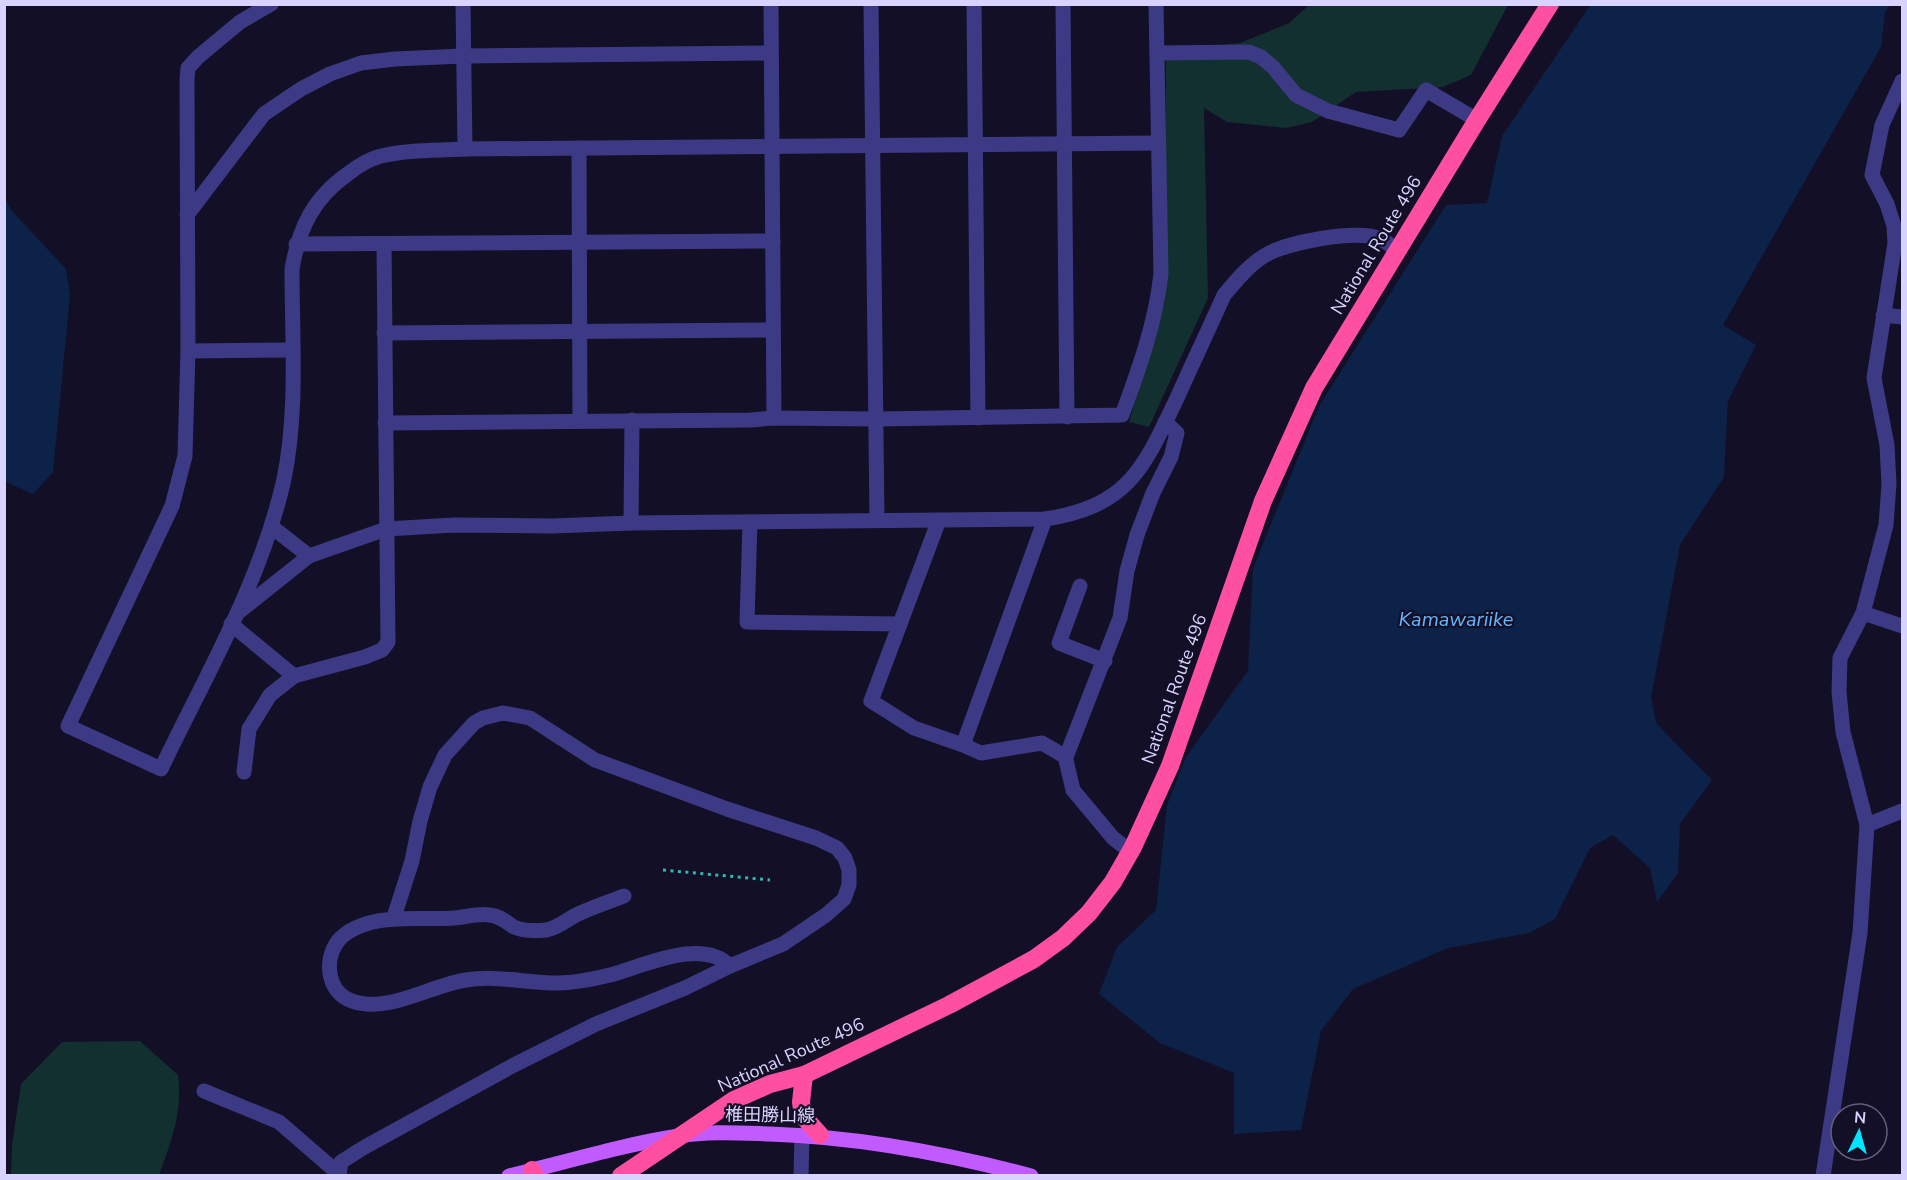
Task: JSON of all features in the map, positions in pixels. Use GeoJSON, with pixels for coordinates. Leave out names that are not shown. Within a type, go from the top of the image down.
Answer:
{"type":"FeatureCollection","features":[{"type":"Feature","properties":{"kind":"highway","name":"National Route 496"},"geometry":{"type":"LineString","coordinates":[[621,1176],[734,1100],[770,1084],[804,1075],[949,1005],[1034,959],[1063,938],[1089,914],[1113,882],[1131,852],[1170,766],[1263,501],[1314,388],[1550,4]]}},
{"type":"Feature","properties":{"kind":"highway"},"geometry":{"type":"LineString","coordinates":[[804,1075],[802,1116],[811,1135]]}},
{"type":"Feature","properties":{"kind":"main road","name":"椎田勝山線"},"geometry":{"type":"LineString","coordinates":[[509,1176],[534,1173],[579,1156],[681,1135],[743,1133],[811,1135],[861,1140],[927,1150],[1031,1176]]}},
{"type":"Feature","properties":{"kind":"street"},"geometry":{"type":"LineString","coordinates":[[271,4],[240,22],[188,68],[188,351],[185,456],[172,506],[68,726],[161,769],[234,619],[272,527],[284,477],[292,423],[292,270],[296,244],[310,212],[321,196],[359,166],[379,157],[407,152],[465,149],[1158,144]]}},
{"type":"Feature","properties":{"kind":"street"},"geometry":{"type":"LineString","coordinates":[[463,4],[465,149]]}},
{"type":"Feature","properties":{"kind":"street"},"geometry":{"type":"LineString","coordinates":[[771,4],[774,418]]}},
{"type":"Feature","properties":{"kind":"street"},"geometry":{"type":"LineString","coordinates":[[872,4],[877,520]]}},
{"type":"Feature","properties":{"kind":"street"},"geometry":{"type":"LineString","coordinates":[[974,4],[978,418]]}},
{"type":"Feature","properties":{"kind":"street"},"geometry":{"type":"LineString","coordinates":[[1063,4],[1067,417]]}},
{"type":"Feature","properties":{"kind":"street"},"geometry":{"type":"LineString","coordinates":[[385,423],[1122,415],[1139,369],[1158,297],[1161,273],[1156,4]]}},
{"type":"Feature","properties":{"kind":"street"},"geometry":{"type":"LineString","coordinates":[[187,215],[264,114],[301,89],[330,74],[361,63],[463,56],[771,52]]}},
{"type":"Feature","properties":{"kind":"street"},"geometry":{"type":"LineString","coordinates":[[1157,53],[1249,52],[1261,57],[1273,67],[1296,95],[1328,111],[1399,130],[1426,90],[1477,120]]}},
{"type":"Feature","properties":{"kind":"street"},"geometry":{"type":"LineString","coordinates":[[1823,1176],[1860,933],[1868,825],[1843,732],[1839,692],[1840,658],[1863,613],[1886,525],[1889,484],[1887,445],[1874,378],[1898,226],[1872,175],[1882,126],[1902,81]]}},
{"type":"Feature","properties":{"kind":"street"},"geometry":{"type":"LineString","coordinates":[[579,148],[580,421]]}},
{"type":"Feature","properties":{"kind":"street"},"geometry":{"type":"LineString","coordinates":[[234,619],[309,556],[386,530],[454,525],[552,526],[631,523],[1045,519],[1088,509],[1106,500],[1122,488],[1146,462],[1224,295],[1242,274],[1264,256],[1293,243],[1366,236],[1381,240],[1397,250]]}},
{"type":"Feature","properties":{"kind":"street"},"geometry":{"type":"LineString","coordinates":[[296,244],[773,241]]}},
{"type":"Feature","properties":{"kind":"street"},"geometry":{"type":"LineString","coordinates":[[244,772],[249,729],[270,695],[294,676],[364,657],[382,650],[388,642],[384,244]]}},
{"type":"Feature","properties":{"kind":"street"},"geometry":{"type":"LineString","coordinates":[[1883,315],[1902,317]]}},
{"type":"Feature","properties":{"kind":"street"},"geometry":{"type":"LineString","coordinates":[[384,333],[773,330]]}},
{"type":"Feature","properties":{"kind":"street"},"geometry":{"type":"LineString","coordinates":[[188,351],[292,350]]}},
{"type":"Feature","properties":{"kind":"street"},"geometry":{"type":"LineString","coordinates":[[631,523],[632,420]]}},
{"type":"Feature","properties":{"kind":"street"},"geometry":{"type":"LineString","coordinates":[[1131,852],[1113,838],[1073,790],[1065,756],[1105,661],[1120,618],[1127,571],[1137,535],[1153,493],[1172,457],[1178,433],[1165,422]]}},
{"type":"Feature","properties":{"kind":"street"},"geometry":{"type":"LineString","coordinates":[[963,745],[1045,519]]}},
{"type":"Feature","properties":{"kind":"street"},"geometry":{"type":"LineString","coordinates":[[939,520],[871,700],[914,728],[981,753],[1042,743],[1065,756]]}},
{"type":"Feature","properties":{"kind":"street"},"geometry":{"type":"LineString","coordinates":[[750,522],[747,622],[900,624]]}},
{"type":"Feature","properties":{"kind":"street"},"geometry":{"type":"LineString","coordinates":[[272,527],[309,556]]}},
{"type":"Feature","properties":{"kind":"street"},"geometry":{"type":"LineString","coordinates":[[1080,586],[1059,644],[1105,661]]}},
{"type":"Feature","properties":{"kind":"street"},"geometry":{"type":"LineString","coordinates":[[1863,613],[1902,626]]}},
{"type":"Feature","properties":{"kind":"street"},"geometry":{"type":"LineString","coordinates":[[234,619],[294,676]]}},
{"type":"Feature","properties":{"kind":"street"},"geometry":{"type":"LineString","coordinates":[[339,1174],[341,1162],[363,1148],[512,1066],[596,1024],[685,988],[783,944],[826,915],[844,899],[849,885],[849,870],[845,858],[837,848],[816,838],[716,805],[595,760],[530,718],[503,713],[474,723],[446,755],[430,787],[412,861],[394,917]]}},
{"type":"Feature","properties":{"kind":"street"},"geometry":{"type":"LineString","coordinates":[[1868,825],[1902,811]]}},
{"type":"Feature","properties":{"kind":"street"},"geometry":{"type":"LineString","coordinates":[[624,896],[578,914],[557,927],[545,930],[524,930],[489,915],[418,920],[394,917],[367,924],[350,931],[339,939],[332,950],[329,966],[332,984],[340,995],[364,1005],[381,1004],[465,980],[493,978],[559,983],[609,975],[674,956],[695,953],[722,957],[730,966]]}},
{"type":"Feature","properties":{"kind":"street"},"geometry":{"type":"LineString","coordinates":[[204,1091],[279,1122],[339,1174]]}},
{"type":"Feature","properties":{"kind":"street"},"geometry":{"type":"LineString","coordinates":[[801,1176],[811,1135]]}},
{"type":"Feature","properties":{"kind":"path"},"geometry":{"type":"LineString","coordinates":[[663,870],[770,880]]}},
{"type":"Feature","properties":{"kind":"green space"},"geometry":{"type":"Polygon","coordinates":[[[1309,5],[1508,5],[1471,75],[1443,87],[1356,92],[1312,122],[1286,128],[1227,122],[1204,108],[1208,298],[1149,427],[1129,422],[1165,300],[1166,51],[1240,43],[1289,23],[1309,5]]]}},
{"type":"Feature","properties":{"kind":"green space"},"geometry":{"type":"Polygon","coordinates":[[[140,1041],[178,1075],[177,1114],[172,1139],[159,1175],[11,1175],[12,1145],[21,1084],[62,1042],[140,1041]]]}},
{"type":"Feature","properties":{"kind":"water","name":"Kamawariike"},"geometry":{"type":"Polygon","coordinates":[[[1591,4],[1886,5],[1881,47],[1723,325],[1756,345],[1728,401],[1724,477],[1680,545],[1651,697],[1656,723],[1712,780],[1680,824],[1678,873],[1657,902],[1650,868],[1613,835],[1590,848],[1555,919],[1529,933],[1448,948],[1353,989],[1321,1031],[1301,1130],[1234,1134],[1234,1073],[1160,1043],[1099,994],[1117,947],[1156,910],[1167,805],[1186,757],[1248,671],[1253,568],[1319,406],[1446,205],[1487,203],[1502,136],[1591,4]]]}},
{"type":"Feature","properties":{"kind":"water"},"geometry":{"type":"Polygon","coordinates":[[[4,196],[11,210],[66,269],[70,295],[53,472],[33,494],[6,482],[5,479],[4,196]]]}},
{"type":"Feature","properties":{"kind":"waterway"},"geometry":{"type":"LineString","coordinates":[[1881,13],[1888,4]]}}]}
